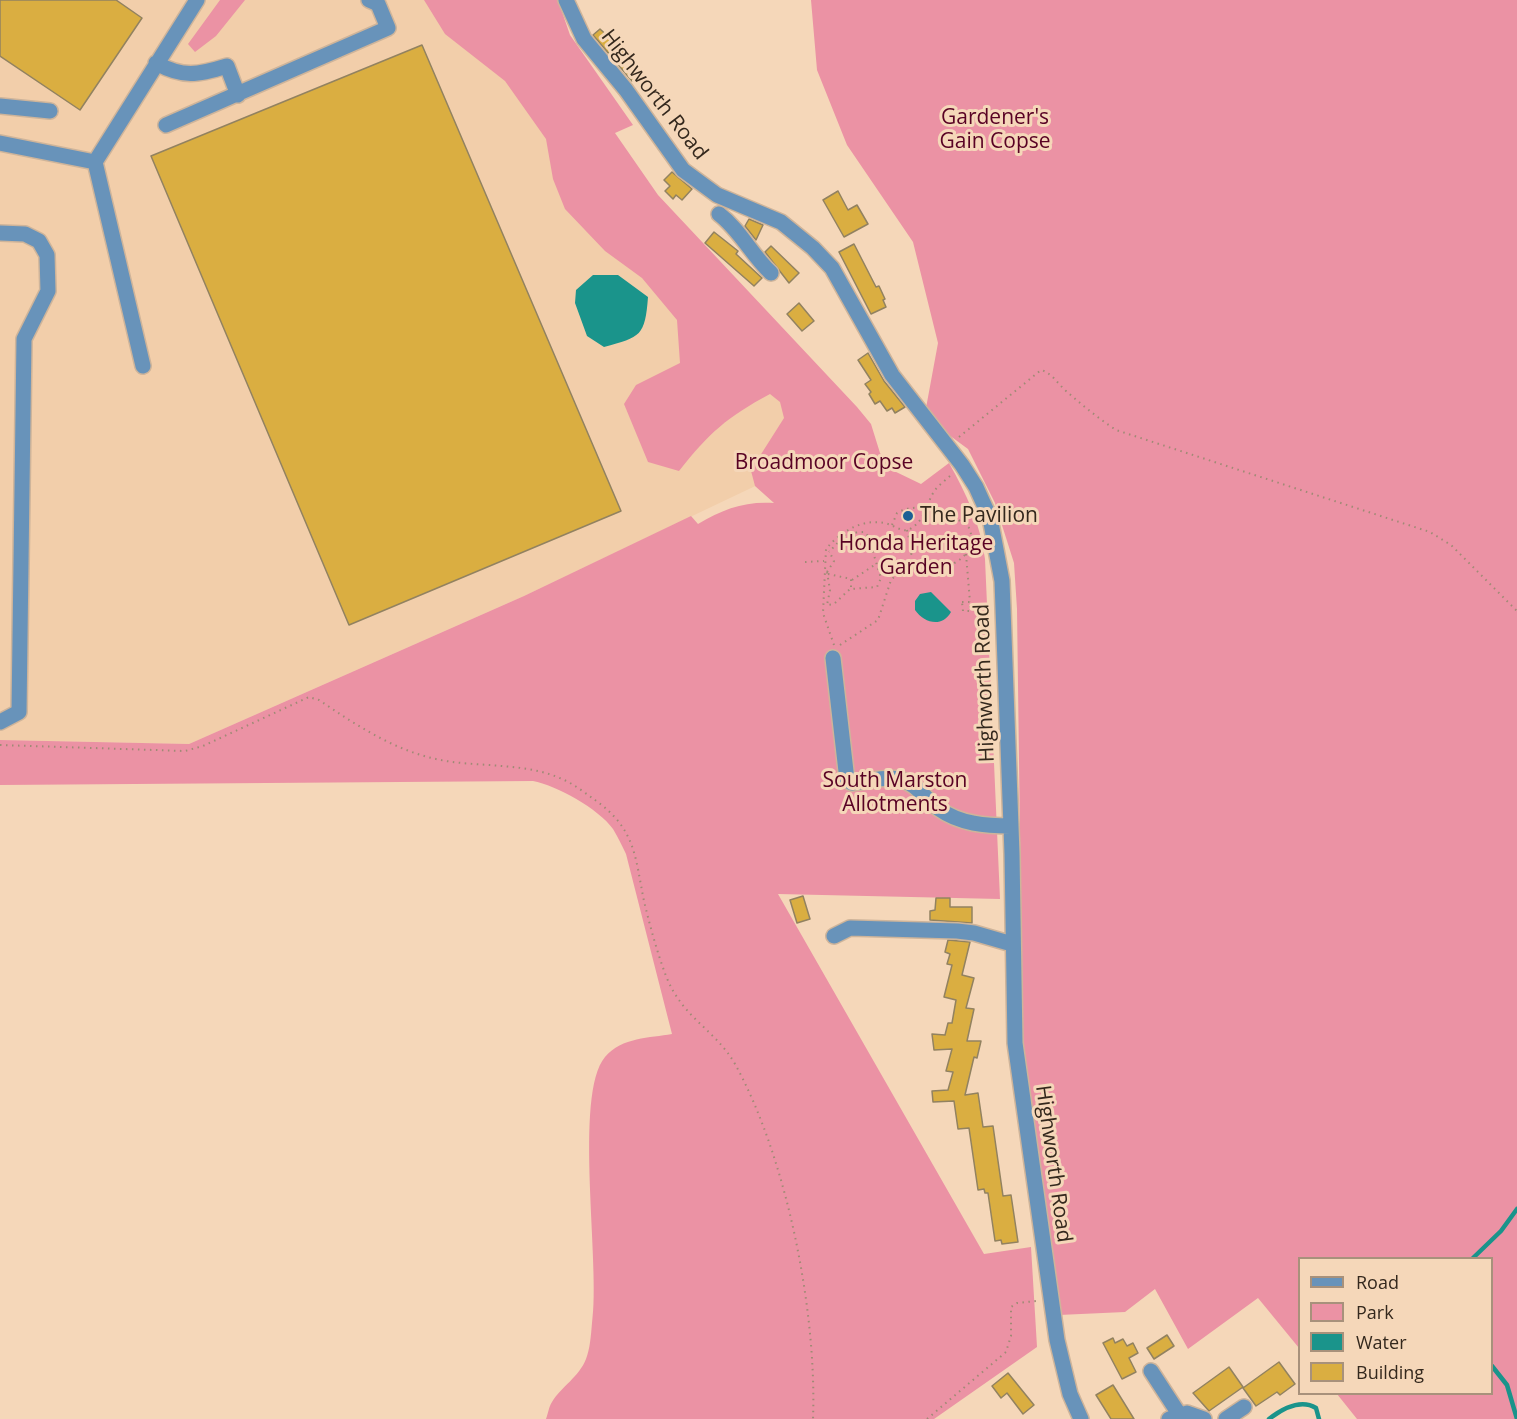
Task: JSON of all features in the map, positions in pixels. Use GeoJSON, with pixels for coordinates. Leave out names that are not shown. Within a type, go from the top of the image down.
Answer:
{"type":"FeatureCollection","features":[{"type":"Feature","properties":{"kind":"street"},"geometry":{"type":"LineString","coordinates":[[143,366],[94,162],[197,0]]}},
{"type":"Feature","properties":{"kind":"street"},"geometry":{"type":"LineString","coordinates":[[166,125],[388,28],[378,4],[369,0]]}},
{"type":"Feature","properties":{"kind":"street","name":"Highworth Road"},"geometry":{"type":"LineString","coordinates":[[566,0],[578,32],[633,98],[676,162],[702,186],[781,222],[827,262],[843,285],[892,375],[962,465],[987,510],[1001,568],[1011,826],[1015,1043],[1061,1359],[1081,1419]]}},
{"type":"Feature","properties":{"kind":"street"},"geometry":{"type":"LineString","coordinates":[[156,63],[175,73],[201,74],[227,66],[238,95]]}},
{"type":"Feature","properties":{"kind":"street"},"geometry":{"type":"LineString","coordinates":[[0,106],[50,111]]}},
{"type":"Feature","properties":{"kind":"street"},"geometry":{"type":"LineString","coordinates":[[0,143],[94,162]]}},
{"type":"Feature","properties":{"kind":"street"},"geometry":{"type":"LineString","coordinates":[[734,226],[746,206]]}},
{"type":"Feature","properties":{"kind":"street"},"geometry":{"type":"LineString","coordinates":[[719,214],[734,226],[748,250],[771,273]]}},
{"type":"Feature","properties":{"kind":"street"},"geometry":{"type":"LineString","coordinates":[[0,233],[25,234],[39,241],[47,255],[48,291],[24,339],[20,712],[0,722]]}},
{"type":"Feature","properties":{"kind":"street"},"geometry":{"type":"LineString","coordinates":[[833,658],[847,780],[852,783],[902,780],[916,787],[936,807],[952,817],[981,825],[1011,826]]}},
{"type":"Feature","properties":{"kind":"street"},"geometry":{"type":"LineString","coordinates":[[834,936],[850,928],[967,932],[1012,944]]}},
{"type":"Feature","properties":{"kind":"street"},"geometry":{"type":"LineString","coordinates":[[1151,1371],[1174,1417],[1193,1413],[1204,1419]]}},
{"type":"Feature","properties":{"kind":"street"},"geometry":{"type":"LineString","coordinates":[[1226,1419],[1244,1407]]}},
{"type":"Feature","properties":{"kind":"path"},"geometry":{"type":"LineString","coordinates":[[947,446],[1041,369],[1049,372],[1084,406],[1116,430],[1430,532],[1451,545],[1517,611]]}},
{"type":"Feature","properties":{"kind":"path"},"geometry":{"type":"LineString","coordinates":[[907,530],[927,510],[938,487],[962,465]]}},
{"type":"Feature","properties":{"kind":"path"},"geometry":{"type":"LineString","coordinates":[[892,525],[894,516],[909,508],[952,515],[969,528],[971,543],[966,554],[970,602]]}},
{"type":"Feature","properties":{"kind":"path"},"geometry":{"type":"LineString","coordinates":[[827,550],[848,533],[864,532],[868,536],[881,578],[877,587],[851,589],[834,604],[827,605],[830,590],[824,561],[827,550],[846,530],[873,524],[892,525],[907,530]]}},
{"type":"Feature","properties":{"kind":"path"},"geometry":{"type":"LineString","coordinates":[[907,530],[912,551],[908,569]]}},
{"type":"Feature","properties":{"kind":"path"},"geometry":{"type":"LineString","coordinates":[[827,550],[834,561],[826,573],[824,620],[833,635],[835,651],[878,620],[891,580],[900,571],[941,568],[966,554]]}},
{"type":"Feature","properties":{"kind":"path"},"geometry":{"type":"LineString","coordinates":[[805,562],[824,561]]}},
{"type":"Feature","properties":{"kind":"path"},"geometry":{"type":"LineString","coordinates":[[826,573],[852,580],[876,564]]}},
{"type":"Feature","properties":{"kind":"path"},"geometry":{"type":"LineString","coordinates":[[851,589],[852,580]]}},
{"type":"Feature","properties":{"kind":"path"},"geometry":{"type":"LineString","coordinates":[[0,745],[185,751],[203,746],[309,697],[320,700],[378,738],[447,761],[521,769],[560,778],[610,812],[632,841],[652,932],[673,993],[685,1010],[732,1060],[767,1137],[784,1192],[805,1294],[812,1346],[813,1419]]}},
{"type":"Feature","properties":{"kind":"path"},"geometry":{"type":"LineString","coordinates":[[927,1419],[1006,1352],[1011,1336],[1011,1307],[1017,1303],[1051,1299]]}},
{"type":"Feature","properties":{"kind":"shaded area"},"geometry":{"type":"Polygon","coordinates":[[[0,0],[488,0],[831,450],[524,596],[189,744],[0,740],[0,0]]]}},
{"type":"Feature","properties":{"kind":"green space"},"geometry":{"type":"Polygon","coordinates":[[[220,0],[245,0],[216,36],[195,52],[188,44],[220,0]]]}},
{"type":"Feature","properties":{"kind":"green space"},"geometry":{"type":"Polygon","coordinates":[[[424,0],[558,0],[570,35],[633,125],[615,133],[658,195],[857,407],[871,424],[880,453],[892,470],[921,484],[949,463],[976,521],[985,559],[1000,899],[778,894],[984,1254],[1031,1247],[1037,1347],[934,1419],[546,1419],[552,1402],[583,1365],[590,1342],[594,1297],[589,1143],[591,1107],[596,1077],[605,1057],[612,1050],[637,1039],[672,1034],[626,854],[613,829],[588,806],[553,787],[533,781],[0,785],[0,740],[189,744],[524,596],[691,516],[698,524],[734,507],[753,503],[774,503],[755,486],[750,467],[758,459],[784,418],[780,402],[770,394],[730,418],[700,446],[679,471],[648,462],[624,404],[636,385],[680,363],[677,320],[642,278],[605,251],[565,209],[553,179],[546,139],[505,81],[445,34],[424,0]]]}},
{"type":"Feature","properties":{"kind":"green space","name":"Gardener's Gain Copse"},"geometry":{"type":"Polygon","coordinates":[[[811,0],[1517,0],[1517,1419],[1357,1419],[1338,1395],[1493,1395],[1493,1257],[1298,1257],[1298,1347],[1258,1298],[1188,1349],[1155,1289],[1125,1312],[1059,1315],[1023,1063],[1017,609],[1014,563],[995,503],[968,449],[938,427],[926,408],[938,343],[913,242],[847,145],[817,70],[811,0]]]}},
{"type":"Feature","properties":{"kind":"water"},"geometry":{"type":"Polygon","coordinates":[[[593,275],[618,275],[648,297],[645,320],[639,333],[604,347],[587,336],[575,303],[576,290],[593,275]]]}},
{"type":"Feature","properties":{"kind":"water"},"geometry":{"type":"Polygon","coordinates":[[[931,592],[951,612],[938,622],[928,621],[915,610],[915,601],[920,594],[931,592]]]}},
{"type":"Feature","properties":{"kind":"building"},"geometry":{"type":"Polygon","coordinates":[[[0,0],[116,0],[142,18],[80,110],[0,56],[0,0]]]}},
{"type":"Feature","properties":{"kind":"building"},"geometry":{"type":"Polygon","coordinates":[[[600,29],[639,65],[633,70],[638,75],[632,81],[593,35],[600,29]]]}},
{"type":"Feature","properties":{"kind":"building"},"geometry":{"type":"Polygon","coordinates":[[[422,45],[621,511],[349,625],[151,156],[422,45]]]}},
{"type":"Feature","properties":{"kind":"building"},"geometry":{"type":"Polygon","coordinates":[[[672,172],[692,189],[682,200],[676,195],[673,199],[665,191],[670,186],[664,180],[672,172]]]}},
{"type":"Feature","properties":{"kind":"building"},"geometry":{"type":"Polygon","coordinates":[[[838,191],[848,210],[857,205],[868,224],[844,237],[823,200],[838,191]]]}},
{"type":"Feature","properties":{"kind":"building"},"geometry":{"type":"Polygon","coordinates":[[[749,219],[763,225],[756,240],[745,226],[749,219]]]}},
{"type":"Feature","properties":{"kind":"building"},"geometry":{"type":"Polygon","coordinates":[[[714,232],[738,251],[736,254],[762,278],[754,286],[705,243],[714,232]]]}},
{"type":"Feature","properties":{"kind":"building"},"geometry":{"type":"Polygon","coordinates":[[[854,244],[876,287],[879,286],[885,299],[883,300],[886,307],[871,314],[839,252],[854,244]]]}},
{"type":"Feature","properties":{"kind":"building"},"geometry":{"type":"Polygon","coordinates":[[[771,246],[799,273],[789,283],[765,252],[771,246]]]}},
{"type":"Feature","properties":{"kind":"building"},"geometry":{"type":"Polygon","coordinates":[[[799,303],[814,321],[802,331],[787,314],[799,303]]]}},
{"type":"Feature","properties":{"kind":"building"},"geometry":{"type":"Polygon","coordinates":[[[868,353],[884,381],[905,407],[895,413],[892,408],[887,411],[880,401],[875,404],[869,394],[871,392],[865,384],[871,380],[858,360],[868,353]]]}},
{"type":"Feature","properties":{"kind":"building"},"geometry":{"type":"Polygon","coordinates":[[[803,896],[810,919],[797,923],[790,900],[803,896]]]}},
{"type":"Feature","properties":{"kind":"building"},"geometry":{"type":"Polygon","coordinates":[[[936,898],[950,898],[950,907],[972,907],[972,923],[930,920],[930,911],[935,910],[936,898]]]}},
{"type":"Feature","properties":{"kind":"building"},"geometry":{"type":"Polygon","coordinates":[[[948,940],[970,942],[962,975],[974,978],[966,1008],[974,1009],[967,1041],[981,1041],[977,1058],[974,1057],[965,1095],[978,1093],[983,1127],[993,1126],[1003,1196],[1011,1195],[1018,1242],[1002,1244],[1001,1240],[995,1241],[988,1193],[985,1193],[984,1189],[978,1190],[969,1128],[958,1129],[954,1101],[933,1102],[932,1091],[948,1090],[953,1072],[946,1071],[952,1049],[934,1050],[932,1034],[945,1035],[948,1023],[952,1023],[956,1000],[944,997],[952,965],[947,964],[950,954],[945,952],[948,940]]]}},
{"type":"Feature","properties":{"kind":"building"},"geometry":{"type":"Polygon","coordinates":[[[1167,1335],[1174,1346],[1154,1359],[1147,1348],[1167,1335]]]}},
{"type":"Feature","properties":{"kind":"building"},"geometry":{"type":"Polygon","coordinates":[[[1113,1338],[1115,1343],[1123,1339],[1127,1346],[1133,1343],[1138,1353],[1129,1358],[1136,1372],[1122,1379],[1103,1343],[1113,1338]]]}},
{"type":"Feature","properties":{"kind":"building"},"geometry":{"type":"Polygon","coordinates":[[[1279,1362],[1295,1384],[1280,1395],[1277,1392],[1256,1406],[1243,1388],[1279,1362]]]}},
{"type":"Feature","properties":{"kind":"building"},"geometry":{"type":"Polygon","coordinates":[[[1229,1367],[1243,1387],[1209,1411],[1193,1393],[1229,1367]]]}},
{"type":"Feature","properties":{"kind":"building"},"geometry":{"type":"Polygon","coordinates":[[[1008,1373],[1034,1405],[1023,1414],[1007,1393],[1001,1398],[992,1386],[1008,1373]]]}},
{"type":"Feature","properties":{"kind":"building"},"geometry":{"type":"Polygon","coordinates":[[[1113,1385],[1134,1419],[1111,1419],[1096,1395],[1113,1385]]]}},
{"type":"Feature","properties":{"kind":"waterway"},"geometry":{"type":"LineString","coordinates":[[1474,1257],[1501,1231],[1517,1209]]}},
{"type":"Feature","properties":{"kind":"waterway"},"geometry":{"type":"LineString","coordinates":[[1493,1367],[1507,1385],[1517,1419]]}},
{"type":"Feature","properties":{"kind":"waterway"},"geometry":{"type":"LineString","coordinates":[[1269,1419],[1298,1405],[1310,1405],[1316,1408],[1319,1419]]}},
{"type":"Feature","properties":{"kind":"place","name":"The Pavilion"},"geometry":{"type":"Point","coordinates":[908,516]}},
{"type":"Feature","properties":{"kind":"park label","name":"Broadmoor Copse"},"geometry":{"type":"Point","coordinates":[824,463]}},
{"type":"Feature","properties":{"kind":"park label","name":"Honda Heritage Garden"},"geometry":{"type":"Point","coordinates":[916,556]}},
{"type":"Feature","properties":{"kind":"park label","name":"South Marston Allotments"},"geometry":{"type":"Point","coordinates":[895,793]}}]}
